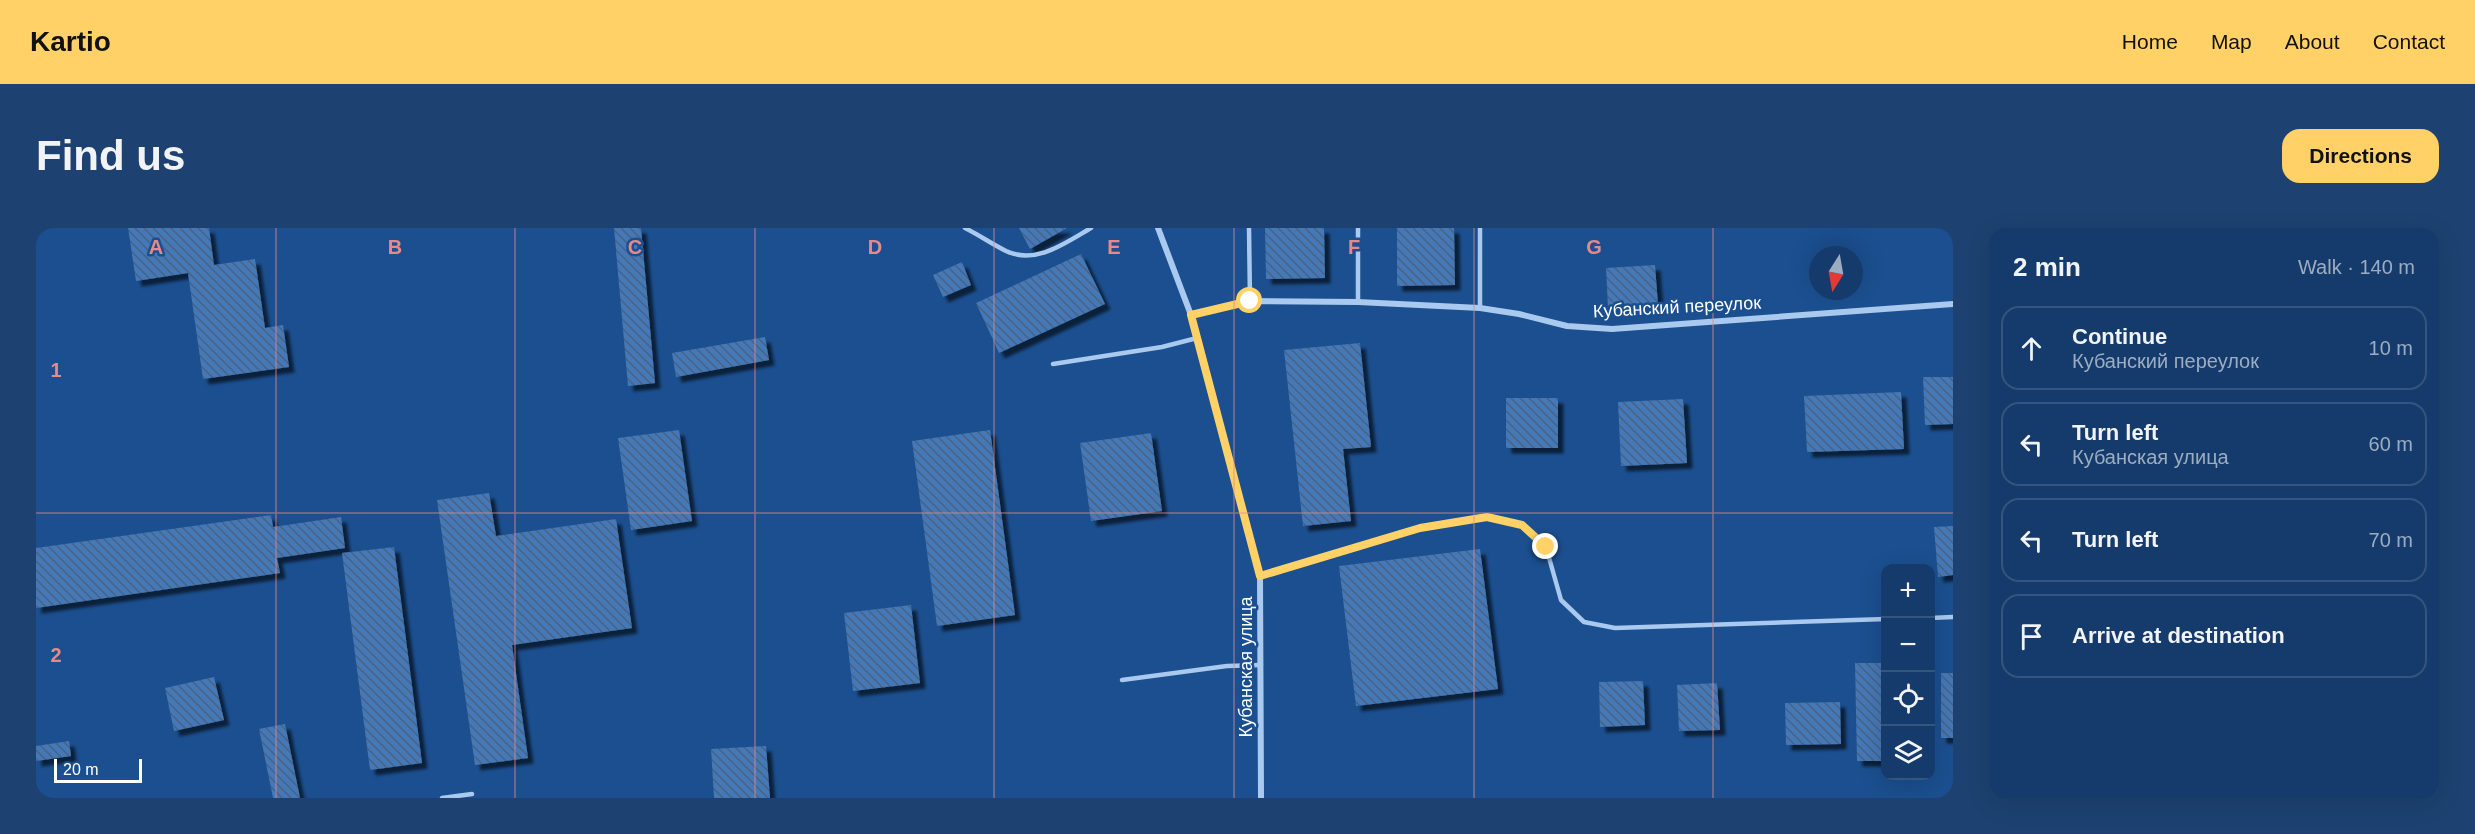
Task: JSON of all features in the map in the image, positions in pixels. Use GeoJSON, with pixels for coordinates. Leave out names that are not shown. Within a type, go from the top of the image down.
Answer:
{"type":"FeatureCollection","features":[{"type":"Feature","properties":{"kind":"street","name":"Кубанская улица"},"geometry":{"type":"LineString","coordinates":[[1158,228],[1191,315],[1260,576],[1261,798]]}},
{"type":"Feature","properties":{"kind":"street","name":"Кубанский переулок"},"geometry":{"type":"LineString","coordinates":[[1191,315],[1250,301],[1358,302],[1480,308],[1519,314],[1567,326],[1612,329],[1953,304]]}},
{"type":"Feature","properties":{"kind":"lane"},"geometry":{"type":"LineString","coordinates":[[965,228],[1007,252],[1033,257],[1060,246],[1091,228]]}},
{"type":"Feature","properties":{"kind":"lane"},"geometry":{"type":"LineString","coordinates":[[1249,228],[1250,301]]}},
{"type":"Feature","properties":{"kind":"lane"},"geometry":{"type":"LineString","coordinates":[[1358,228],[1358,302]]}},
{"type":"Feature","properties":{"kind":"lane"},"geometry":{"type":"LineString","coordinates":[[1480,228],[1480,308]]}},
{"type":"Feature","properties":{"kind":"lane"},"geometry":{"type":"LineString","coordinates":[[1053,364],[1162,347],[1197,338]]}},
{"type":"Feature","properties":{"kind":"lane"},"geometry":{"type":"LineString","coordinates":[[1260,576],[1420,528],[1487,517],[1522,525],[1546,547],[1561,600],[1584,622],[1615,628],[1881,619]]}},
{"type":"Feature","properties":{"kind":"lane"},"geometry":{"type":"LineString","coordinates":[[1935,618],[1953,617]]}},
{"type":"Feature","properties":{"kind":"lane"},"geometry":{"type":"LineString","coordinates":[[1122,680],[1227,666],[1261,665]]}},
{"type":"Feature","properties":{"kind":"lane"},"geometry":{"type":"LineString","coordinates":[[442,798],[472,794]]}},
{"type":"Feature","properties":{"kind":"building"},"geometry":{"type":"Polygon","coordinates":[[[128,228],[209,228],[214,265],[255,259],[265,328],[283,325],[289,367],[203,379],[188,273],[136,281],[128,228]]]}},
{"type":"Feature","properties":{"kind":"building"},"geometry":{"type":"Polygon","coordinates":[[[614,228],[641,228],[655,383],[628,386],[614,228]]]}},
{"type":"Feature","properties":{"kind":"building"},"geometry":{"type":"Polygon","coordinates":[[[1019,228],[1067,228],[1030,249],[1019,228]]]}},
{"type":"Feature","properties":{"kind":"building"},"geometry":{"type":"Polygon","coordinates":[[[1265,228],[1324,228],[1325,278],[1266,279],[1265,228]]]}},
{"type":"Feature","properties":{"kind":"building"},"geometry":{"type":"Polygon","coordinates":[[[1397,228],[1454,228],[1455,285],[1397,286],[1397,228]]]}},
{"type":"Feature","properties":{"kind":"building"},"geometry":{"type":"Polygon","coordinates":[[[1081,254],[1105,304],[999,353],[976,303],[1081,254]]]}},
{"type":"Feature","properties":{"kind":"building"},"geometry":{"type":"Polygon","coordinates":[[[962,262],[971,285],[943,297],[933,275],[962,262]]]}},
{"type":"Feature","properties":{"kind":"building"},"geometry":{"type":"Polygon","coordinates":[[[1655,265],[1658,305],[1608,308],[1606,268],[1655,265]]]}},
{"type":"Feature","properties":{"kind":"building"},"geometry":{"type":"Polygon","coordinates":[[[765,337],[769,360],[676,377],[672,353],[765,337]]]}},
{"type":"Feature","properties":{"kind":"building"},"geometry":{"type":"Polygon","coordinates":[[[1360,343],[1371,447],[1343,449],[1351,521],[1303,526],[1284,350],[1360,343]]]}},
{"type":"Feature","properties":{"kind":"building"},"geometry":{"type":"Polygon","coordinates":[[[1923,377],[1953,377],[1953,424],[1925,425],[1923,377]]]}},
{"type":"Feature","properties":{"kind":"building"},"geometry":{"type":"Polygon","coordinates":[[[1901,392],[1904,449],[1807,452],[1804,396],[1901,392]]]}},
{"type":"Feature","properties":{"kind":"building"},"geometry":{"type":"Polygon","coordinates":[[[1506,398],[1558,398],[1558,448],[1506,448],[1506,398]]]}},
{"type":"Feature","properties":{"kind":"building"},"geometry":{"type":"Polygon","coordinates":[[[1683,399],[1687,463],[1621,466],[1618,402],[1683,399]]]}},
{"type":"Feature","properties":{"kind":"building"},"geometry":{"type":"Polygon","coordinates":[[[679,430],[692,521],[631,530],[618,438],[679,430]]]}},
{"type":"Feature","properties":{"kind":"building"},"geometry":{"type":"Polygon","coordinates":[[[990,430],[1015,615],[937,626],[912,441],[990,430]]]}},
{"type":"Feature","properties":{"kind":"building"},"geometry":{"type":"Polygon","coordinates":[[[1151,433],[1162,511],[1091,521],[1080,443],[1151,433]]]}},
{"type":"Feature","properties":{"kind":"building"},"geometry":{"type":"Polygon","coordinates":[[[489,493],[496,536],[616,519],[632,628],[512,645],[528,758],[475,765],[437,500],[489,493]]]}},
{"type":"Feature","properties":{"kind":"building"},"geometry":{"type":"Polygon","coordinates":[[[271,515],[273,527],[341,517],[345,548],[277,558],[280,573],[36,608],[36,548],[271,515]]]}},
{"type":"Feature","properties":{"kind":"building"},"geometry":{"type":"Polygon","coordinates":[[[1953,526],[1953,575],[1938,577],[1934,527],[1953,526]]]}},
{"type":"Feature","properties":{"kind":"building"},"geometry":{"type":"Polygon","coordinates":[[[394,547],[422,763],[370,770],[342,553],[394,547]]]}},
{"type":"Feature","properties":{"kind":"building"},"geometry":{"type":"Polygon","coordinates":[[[1480,549],[1498,689],[1356,706],[1339,566],[1480,549]]]}},
{"type":"Feature","properties":{"kind":"building"},"geometry":{"type":"Polygon","coordinates":[[[911,605],[920,683],[853,691],[844,613],[911,605]]]}},
{"type":"Feature","properties":{"kind":"building"},"geometry":{"type":"Polygon","coordinates":[[[1855,663],[1881,663],[1881,761],[1857,761],[1855,663]]]}},
{"type":"Feature","properties":{"kind":"building"},"geometry":{"type":"Polygon","coordinates":[[[1941,673],[1953,673],[1953,738],[1941,738],[1941,673]]]}},
{"type":"Feature","properties":{"kind":"building"},"geometry":{"type":"Polygon","coordinates":[[[214,677],[224,720],[174,731],[165,688],[214,677]]]}},
{"type":"Feature","properties":{"kind":"building"},"geometry":{"type":"Polygon","coordinates":[[[1643,681],[1645,725],[1600,727],[1599,682],[1643,681]]]}},
{"type":"Feature","properties":{"kind":"building"},"geometry":{"type":"Polygon","coordinates":[[[1717,683],[1720,730],[1679,731],[1677,685],[1717,683]]]}},
{"type":"Feature","properties":{"kind":"building"},"geometry":{"type":"Polygon","coordinates":[[[1840,702],[1841,744],[1786,745],[1785,703],[1840,702]]]}},
{"type":"Feature","properties":{"kind":"building"},"geometry":{"type":"Polygon","coordinates":[[[285,724],[300,798],[273,798],[259,729],[285,724]]]}},
{"type":"Feature","properties":{"kind":"building"},"geometry":{"type":"Polygon","coordinates":[[[69,741],[71,756],[36,761],[36,746],[69,741]]]}},
{"type":"Feature","properties":{"kind":"building"},"geometry":{"type":"Polygon","coordinates":[[[766,746],[770,798],[714,798],[711,749],[766,746]]]}},
{"type":"Feature","properties":{"kind":"route"},"geometry":{"type":"LineString","coordinates":[[1250,301],[1191,315],[1260,576],[1420,528],[1487,517],[1522,525],[1546,547]]}}]}
